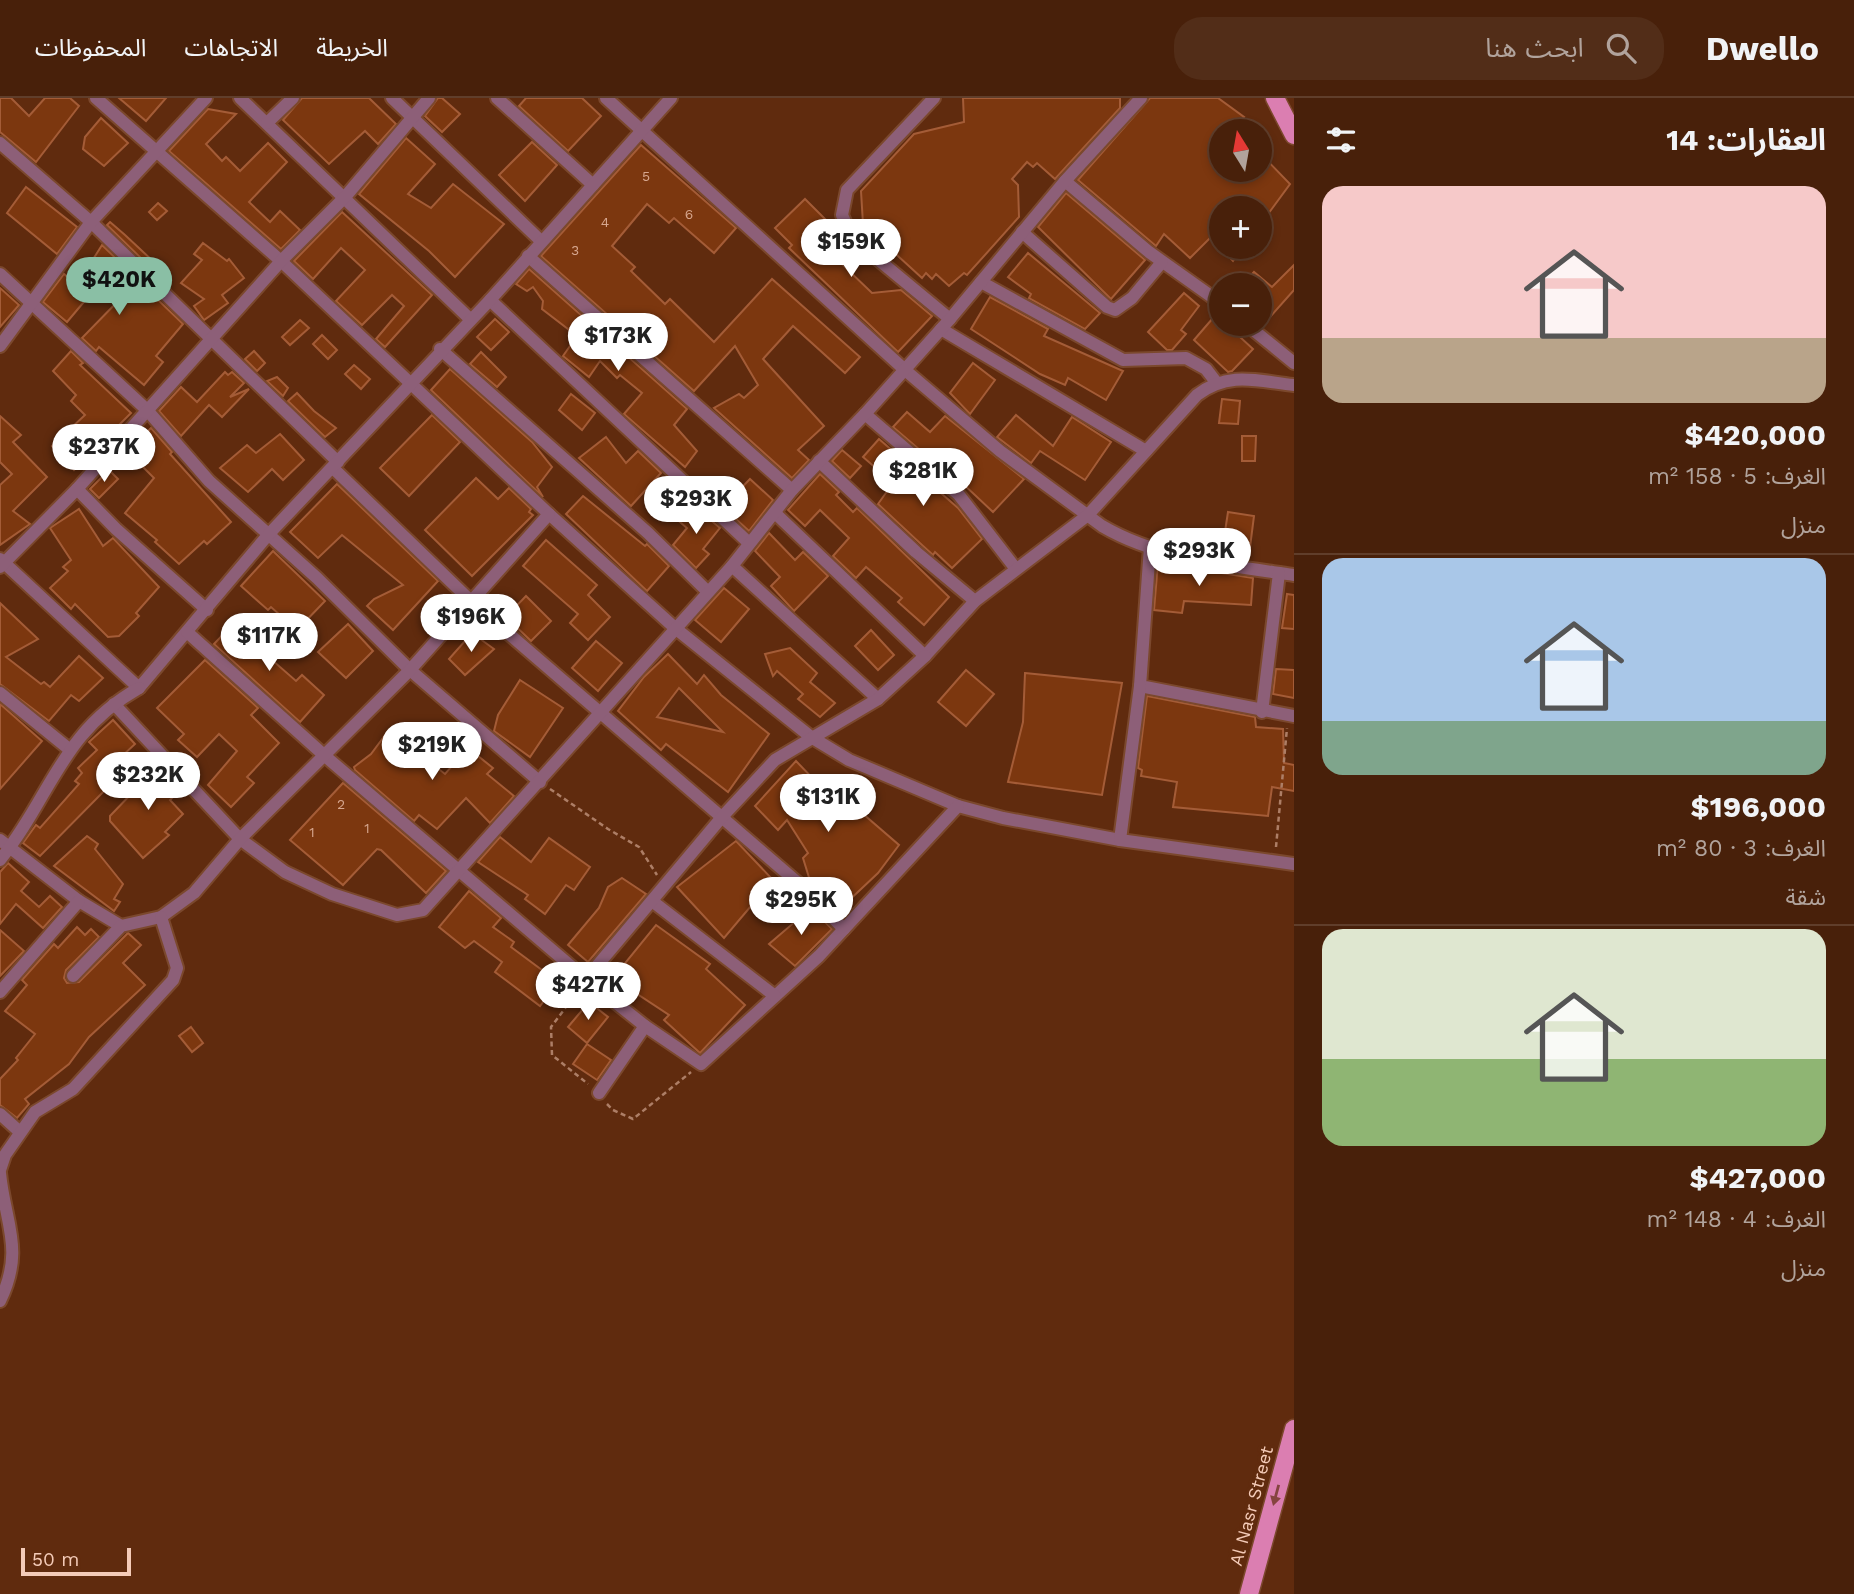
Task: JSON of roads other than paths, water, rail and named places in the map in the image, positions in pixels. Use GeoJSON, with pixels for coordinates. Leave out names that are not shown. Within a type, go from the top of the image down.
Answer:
{"type":"FeatureCollection","features":[{"type":"Feature","properties":{"kind":"main road"},"geometry":{"type":"LineString","coordinates":[[1275,98],[1294,135]]}},
{"type":"Feature","properties":{"kind":"main road","name":"Al Nasr Street"},"geometry":{"type":"LineString","coordinates":[[1249,1594],[1294,1429]]}},
{"type":"Feature","properties":{"kind":"street"},"geometry":{"type":"LineString","coordinates":[[96,98],[281,261],[548,514],[675,628],[811,737],[849,760],[958,806],[1003,818],[1119,840],[1294,864]]}},
{"type":"Feature","properties":{"kind":"street"},"geometry":{"type":"LineString","coordinates":[[0,346],[91,222],[159,152],[206,98]]}},
{"type":"Feature","properties":{"kind":"street"},"geometry":{"type":"LineString","coordinates":[[240,98],[470,319]]}},
{"type":"Feature","properties":{"kind":"street"},"geometry":{"type":"LineString","coordinates":[[267,123],[293,98]]}},
{"type":"Feature","properties":{"kind":"street"},"geometry":{"type":"LineString","coordinates":[[392,98],[541,241]]}},
{"type":"Feature","properties":{"kind":"street"},"geometry":{"type":"LineString","coordinates":[[139,688],[1,563],[78,489],[281,261],[345,197],[429,98]]}},
{"type":"Feature","properties":{"kind":"street"},"geometry":{"type":"LineString","coordinates":[[497,98],[593,184]]}},
{"type":"Feature","properties":{"kind":"street"},"geometry":{"type":"LineString","coordinates":[[606,98],[905,370],[1000,450],[1088,515],[1120,537],[1150,547],[1294,575]]}},
{"type":"Feature","properties":{"kind":"street"},"geometry":{"type":"LineString","coordinates":[[0,860],[5,844],[69,749],[114,704],[139,688],[268,535],[336,465],[440,349],[489,300],[671,98]]}},
{"type":"Feature","properties":{"kind":"street"},"geometry":{"type":"LineString","coordinates":[[934,98],[847,190],[842,215],[852,239],[945,324],[1146,451]]}},
{"type":"Feature","properties":{"kind":"street"},"geometry":{"type":"LineString","coordinates":[[114,704],[240,839],[285,872],[332,894],[397,915],[423,911],[461,872],[707,591],[732,566],[792,490],[905,370],[1065,181],[1141,98]]}},
{"type":"Feature","properties":{"kind":"street"},"geometry":{"type":"LineString","coordinates":[[0,143],[91,222],[473,603],[797,882],[844,929]]}},
{"type":"Feature","properties":{"kind":"street"},"geometry":{"type":"LineString","coordinates":[[1065,181],[1162,262],[1209,295]]}},
{"type":"Feature","properties":{"kind":"street"},"geometry":{"type":"LineString","coordinates":[[1021,232],[1107,307],[1115,310],[1132,298],[1162,262]]}},
{"type":"Feature","properties":{"kind":"street"},"geometry":{"type":"LineString","coordinates":[[528,256],[792,490]]}},
{"type":"Feature","properties":{"kind":"street"},"geometry":{"type":"LineString","coordinates":[[0,274],[147,410],[208,481],[410,670],[540,782]]}},
{"type":"Feature","properties":{"kind":"street"},"geometry":{"type":"LineString","coordinates":[[981,282],[1123,360],[1186,358],[1206,369],[1216,382]]}},
{"type":"Feature","properties":{"kind":"street"},"geometry":{"type":"LineString","coordinates":[[489,300],[749,543]]}},
{"type":"Feature","properties":{"kind":"street"},"geometry":{"type":"LineString","coordinates":[[1261,336],[1294,363]]}},
{"type":"Feature","properties":{"kind":"street"},"geometry":{"type":"LineString","coordinates":[[440,349],[648,533],[707,591]]}},
{"type":"Feature","properties":{"kind":"street"},"geometry":{"type":"LineString","coordinates":[[586,979],[722,817],[775,760],[878,699],[925,656],[975,601],[1088,515],[1197,395],[1216,382],[1238,379],[1294,385]]}},
{"type":"Feature","properties":{"kind":"street"},"geometry":{"type":"LineString","coordinates":[[865,414],[959,495],[1016,569]]}},
{"type":"Feature","properties":{"kind":"street"},"geometry":{"type":"LineString","coordinates":[[819,461],[916,552],[975,601]]}},
{"type":"Feature","properties":{"kind":"street"},"geometry":{"type":"LineString","coordinates":[[78,489],[116,529],[207,610]]}},
{"type":"Feature","properties":{"kind":"street"},"geometry":{"type":"LineString","coordinates":[[775,513],[925,656]]}},
{"type":"Feature","properties":{"kind":"street"},"geometry":{"type":"LineString","coordinates":[[73,976],[121,926],[161,917],[194,893],[240,839],[410,670],[473,603],[548,514]]}},
{"type":"Feature","properties":{"kind":"street"},"geometry":{"type":"LineString","coordinates":[[1119,840],[1140,687],[1150,547]]}},
{"type":"Feature","properties":{"kind":"street"},"geometry":{"type":"LineString","coordinates":[[732,566],[878,699]]}},
{"type":"Feature","properties":{"kind":"street"},"geometry":{"type":"LineString","coordinates":[[1262,712],[1279,573]]}},
{"type":"Feature","properties":{"kind":"street"},"geometry":{"type":"LineString","coordinates":[[187,632],[325,756],[586,979],[645,1026],[701,1064],[844,929],[958,806]]}},
{"type":"Feature","properties":{"kind":"street"},"geometry":{"type":"LineString","coordinates":[[1140,687],[1262,712],[1291,715]]}},
{"type":"Feature","properties":{"kind":"street"},"geometry":{"type":"LineString","coordinates":[[0,693],[69,749]]}},
{"type":"Feature","properties":{"kind":"street"},"geometry":{"type":"LineString","coordinates":[[5,844],[79,901],[121,926]]}},
{"type":"Feature","properties":{"kind":"street"},"geometry":{"type":"LineString","coordinates":[[0,992],[79,901]]}},
{"type":"Feature","properties":{"kind":"street"},"geometry":{"type":"LineString","coordinates":[[652,901],[775,996]]}},
{"type":"Feature","properties":{"kind":"street"},"geometry":{"type":"LineString","coordinates":[[0,1301],[9,1282],[14,1252],[0,1171],[5,1155],[35,1112],[72,1089],[173,980],[177,968],[161,917]]}},
{"type":"Feature","properties":{"kind":"street"},"geometry":{"type":"LineString","coordinates":[[598,1093],[645,1026]]}},
{"type":"Feature","properties":{"kind":"street"},"geometry":{"type":"LineString","coordinates":[[0,1114],[20,1132]]}}]}
